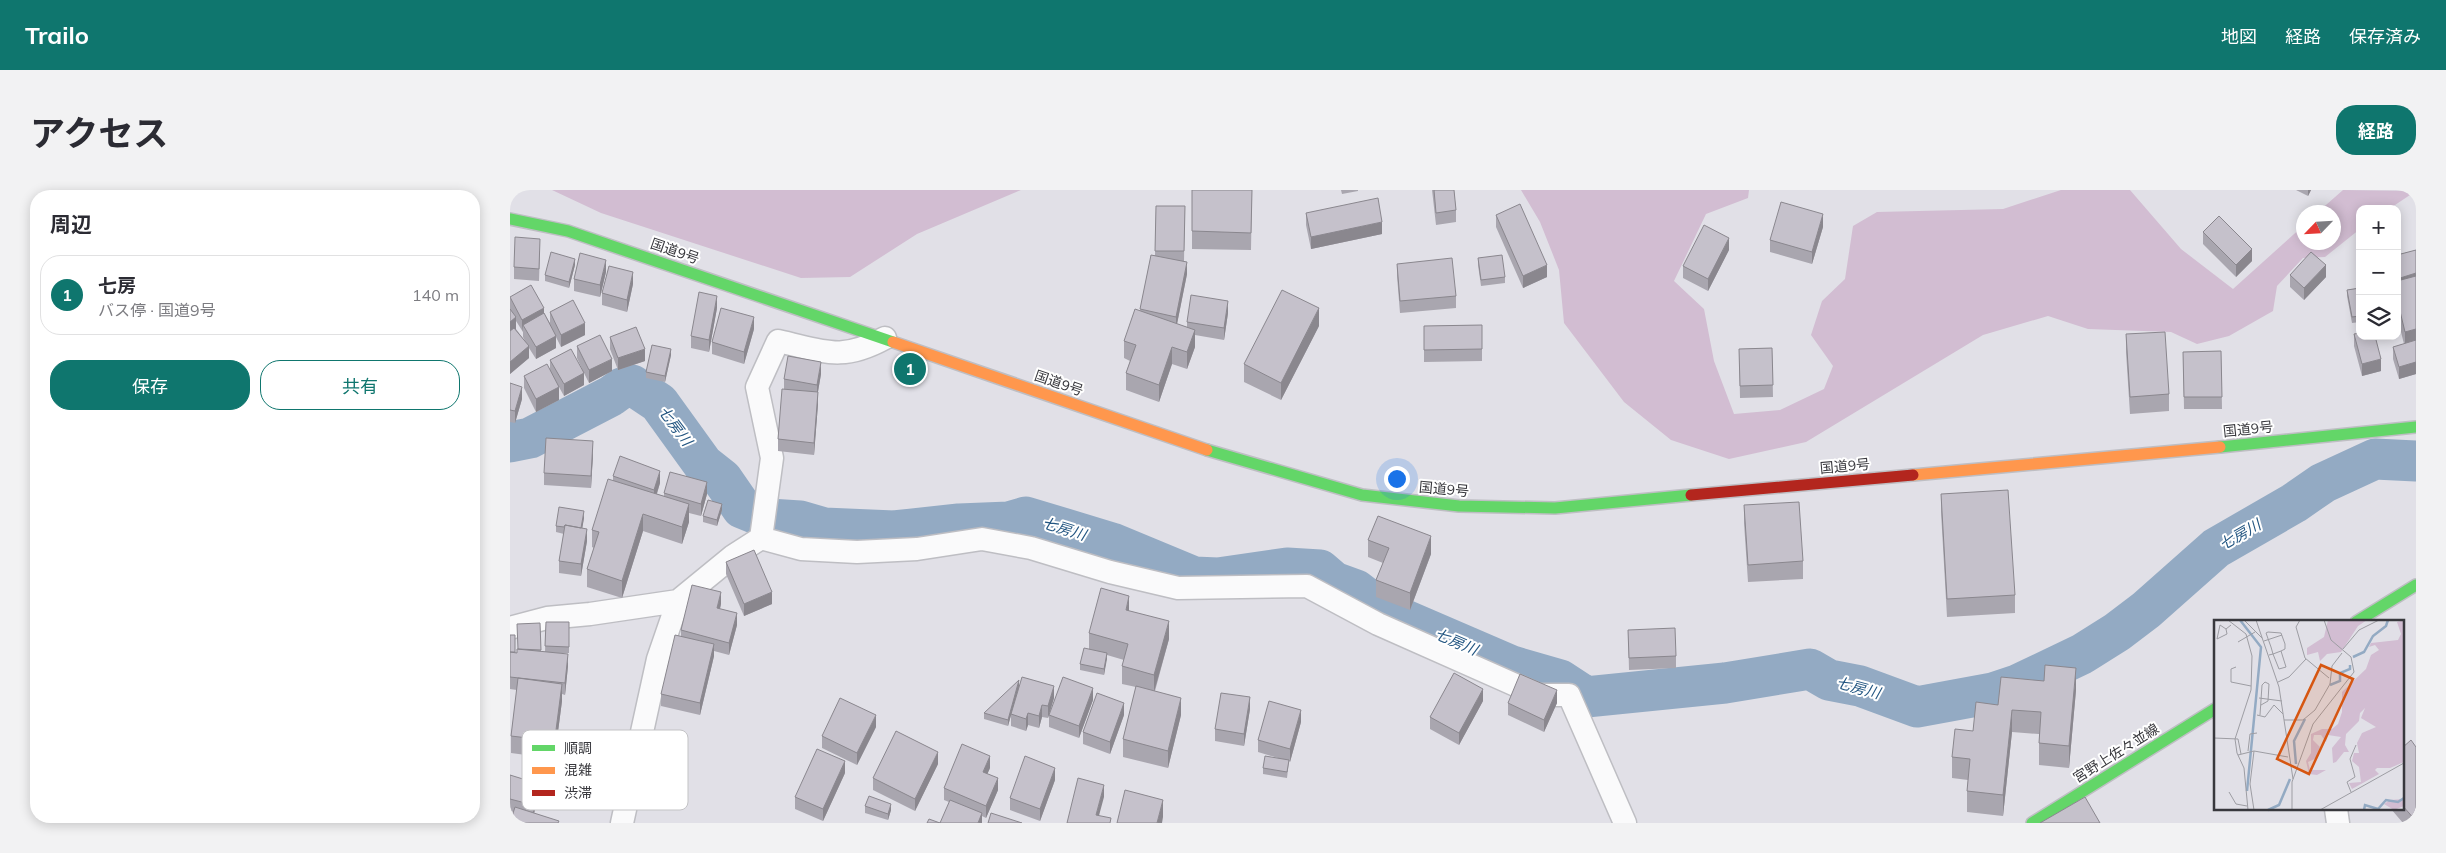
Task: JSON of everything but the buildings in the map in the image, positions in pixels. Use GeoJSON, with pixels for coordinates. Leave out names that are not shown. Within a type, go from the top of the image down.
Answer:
{"type":"FeatureCollection","features":[{"type":"Feature","properties":{"kind":"main road","name":"国道9号"},"geometry":{"type":"LineString","coordinates":[[510,219],[568,230],[1238,461],[1362,495],[1460,506],[1555,508],[2102,459],[2416,427]]}},
{"type":"Feature","properties":{"kind":"main road"},"geometry":{"type":"LineString","coordinates":[[2359,620],[2416,585]]}},
{"type":"Feature","properties":{"kind":"main road","name":"宮野上佐々並線"},"geometry":{"type":"LineString","coordinates":[[2032,823],[2214,711]]}},
{"type":"Feature","properties":{"kind":"street"},"geometry":{"type":"LineString","coordinates":[[761,538],[772,458],[757,387],[778,341],[838,354],[866,349],[885,338]]}},
{"type":"Feature","properties":{"kind":"street"},"geometry":{"type":"LineString","coordinates":[[642,730],[658,659],[678,601],[733,556],[761,538],[801,549],[857,552],[917,548],[982,539],[1031,548],[1110,572],[1178,588],[1308,586],[1378,624],[1538,695],[1569,695],[1625,823]]}},
{"type":"Feature","properties":{"kind":"street"},"geometry":{"type":"LineString","coordinates":[[510,628],[547,618],[678,601]]}},
{"type":"Feature","properties":{"kind":"street"},"geometry":{"type":"LineString","coordinates":[[622,823],[625,810]]}},
{"type":"Feature","properties":{"kind":"street"},"geometry":{"type":"LineString","coordinates":[[2336,810],[2338,823]]}},
{"type":"Feature","properties":{"kind":"shaded area"},"geometry":{"type":"Polygon","coordinates":[[[552,190],[1021,190],[917,234],[850,277],[801,278],[601,213],[552,190]]]}},
{"type":"Feature","properties":{"kind":"shaded area"},"geometry":{"type":"Polygon","coordinates":[[[1521,190],[1749,190],[1748,198],[1706,214],[1674,281],[1704,309],[1714,361],[1734,414],[1780,410],[1824,389],[1833,366],[1811,335],[1822,301],[1845,279],[1853,226],[1877,212],[2003,209],[2061,190],[2130,190],[2181,249],[2233,289],[2296,232],[2296,250],[2334,250],[2325,257],[2303,258],[2277,286],[2273,311],[2229,336],[2197,344],[2171,332],[2088,329],[2048,316],[1983,335],[1806,442],[1729,459],[1671,440],[1624,402],[1564,323],[1559,270],[1540,222],[1521,190]]]}},
{"type":"Feature","properties":{"kind":"shaded area"},"geometry":{"type":"Polygon","coordinates":[[[2343,190],[2416,191],[2395,205],[2356,205],[2356,232],[2341,244],[2341,205],[2326,205],[2343,190]]]}},
{"type":"Feature","properties":{"kind":"waterway","name":"七房川"},"geometry":{"type":"LineString","coordinates":[[510,442],[530,438],[611,396],[622,388],[632,385],[659,403],[703,464],[722,479],[742,508],[769,519],[800,521],[824,528],[894,531],[959,524],[1009,522],[1026,517],[1112,543],[1194,577],[1218,578],[1287,568],[1320,570],[1334,582],[1356,590],[1382,610],[1512,666],[1560,680],[1586,697],[1725,683],[1810,669],[1829,680],[1860,686],[1917,707],[1993,693],[2017,685],[2082,654],[2117,632],[2146,610],[2216,548],[2294,503],[2323,483],[2375,459],[2416,461]]}},
{"type":"Feature","properties":{"kind":"traffic: fast"},"geometry":{"type":"LineString","coordinates":[[510,219],[568,231],[893,342]]}},
{"type":"Feature","properties":{"kind":"traffic: fast"},"geometry":{"type":"LineString","coordinates":[[2220,447],[2416,427]]}},
{"type":"Feature","properties":{"kind":"traffic: fast"},"geometry":{"type":"LineString","coordinates":[[1207,450],[1362,495],[1459,506],[1555,508],[1691,495]]}},
{"type":"Feature","properties":{"kind":"traffic: fast"},"geometry":{"type":"LineString","coordinates":[[2359,620],[2416,585]]}},
{"type":"Feature","properties":{"kind":"traffic: fast"},"geometry":{"type":"LineString","coordinates":[[2032,823],[2214,710]]}},
{"type":"Feature","properties":{"kind":"traffic: slow"},"geometry":{"type":"LineString","coordinates":[[893,342],[1207,450]]}},
{"type":"Feature","properties":{"kind":"traffic: slow"},"geometry":{"type":"LineString","coordinates":[[1913,475],[2220,447]]}},
{"type":"Feature","properties":{"kind":"traffic: jam"},"geometry":{"type":"LineString","coordinates":[[1691,495],[1913,475]]}},
{"type":"Feature","properties":{"kind":"place","name":"七房"},"geometry":{"type":"Point","coordinates":[910,369]}}]}
